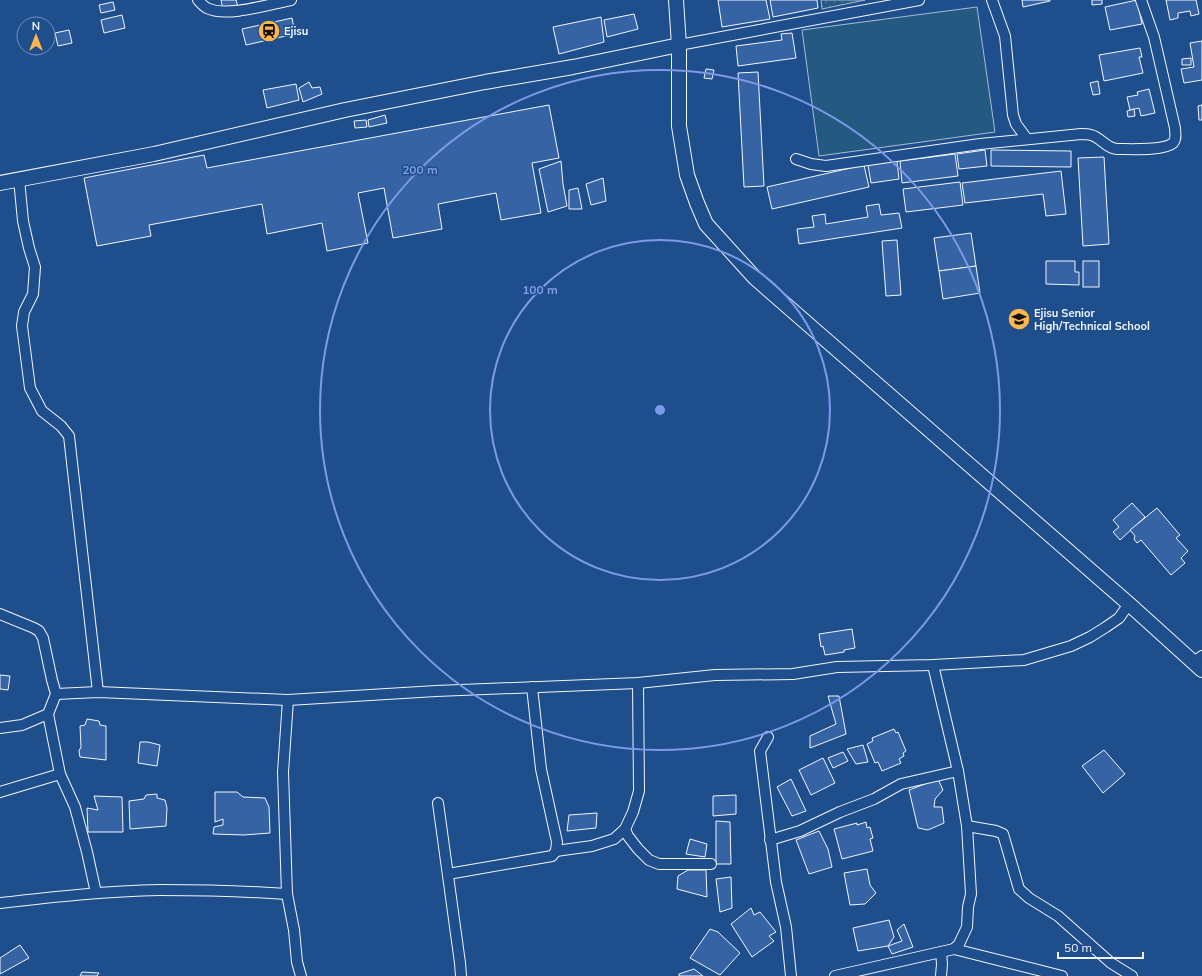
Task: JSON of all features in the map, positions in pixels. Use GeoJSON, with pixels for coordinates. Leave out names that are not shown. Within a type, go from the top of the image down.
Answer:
{"type":"FeatureCollection","features":[{"type":"Feature","properties":{"kind":"main road"},"geometry":{"type":"LineString","coordinates":[[676,0],[679,45],[679,126],[687,175],[706,224],[755,278],[1129,604],[1199,663]]}},
{"type":"Feature","properties":{"kind":"main road"},"geometry":{"type":"LineString","coordinates":[[0,183],[154,154],[345,110],[485,82],[573,67],[679,45]]}},
{"type":"Feature","properties":{"kind":"street"},"geometry":{"type":"LineString","coordinates":[[198,0],[207,8],[219,12],[242,10],[291,0]]}},
{"type":"Feature","properties":{"kind":"street"},"geometry":{"type":"LineString","coordinates":[[679,45],[919,0]]}},
{"type":"Feature","properties":{"kind":"street"},"geometry":{"type":"LineString","coordinates":[[992,0],[1005,36],[1013,115],[1016,124],[1027,139]]}},
{"type":"Feature","properties":{"kind":"street"},"geometry":{"type":"LineString","coordinates":[[796,159],[811,164],[826,166],[1027,139],[1081,134],[1096,137],[1106,146],[1117,149],[1165,147],[1173,142],[1176,136],[1175,128],[1154,37],[1142,0]]}},
{"type":"Feature","properties":{"kind":"street"},"geometry":{"type":"LineString","coordinates":[[19,179],[23,221],[35,267],[33,294],[24,312],[22,326],[30,388],[42,411],[61,426],[69,436],[98,692]]}},
{"type":"Feature","properties":{"kind":"street"},"geometry":{"type":"LineString","coordinates":[[56,694],[98,692],[288,700],[436,691],[638,683],[715,675],[793,674],[837,667],[933,665],[1024,660],[1071,646],[1106,627],[1119,618],[1129,604]]}},
{"type":"Feature","properties":{"kind":"street"},"geometry":{"type":"LineString","coordinates":[[0,614],[34,628],[39,631],[43,638],[56,694],[48,714],[60,774],[75,807],[96,893]]}},
{"type":"Feature","properties":{"kind":"street"},"geometry":{"type":"LineString","coordinates":[[933,665],[958,771],[967,826],[971,894],[968,907],[967,927],[959,944],[954,949]]}},
{"type":"Feature","properties":{"kind":"street"},"geometry":{"type":"LineString","coordinates":[[556,851],[592,846],[614,839],[625,829],[639,791],[638,683]]}},
{"type":"Feature","properties":{"kind":"street"},"geometry":{"type":"LineString","coordinates":[[448,874],[552,856],[556,851],[557,842],[541,769],[532,688]]}},
{"type":"Feature","properties":{"kind":"street"},"geometry":{"type":"LineString","coordinates":[[288,700],[283,772],[287,894],[294,930],[297,962],[301,976]]}},
{"type":"Feature","properties":{"kind":"street"},"geometry":{"type":"LineString","coordinates":[[0,728],[22,725],[48,714]]}},
{"type":"Feature","properties":{"kind":"street"},"geometry":{"type":"LineString","coordinates":[[768,737],[760,751],[770,840],[776,882],[786,927],[791,976]]}},
{"type":"Feature","properties":{"kind":"street"},"geometry":{"type":"LineString","coordinates":[[770,840],[800,832],[840,812],[874,799],[902,784],[958,771]]}},
{"type":"Feature","properties":{"kind":"street"},"geometry":{"type":"LineString","coordinates":[[0,792],[60,774]]}},
{"type":"Feature","properties":{"kind":"street"},"geometry":{"type":"LineString","coordinates":[[438,803],[461,976]]}},
{"type":"Feature","properties":{"kind":"street"},"geometry":{"type":"LineString","coordinates":[[967,826],[996,831],[1003,834],[1020,889],[1028,898],[1058,916],[1111,963],[1132,976]]}},
{"type":"Feature","properties":{"kind":"street"},"geometry":{"type":"LineString","coordinates":[[625,829],[628,836],[638,849],[649,860],[659,864],[711,864]]}},
{"type":"Feature","properties":{"kind":"street"},"geometry":{"type":"LineString","coordinates":[[0,903],[96,893],[160,890],[249,891],[287,894]]}},
{"type":"Feature","properties":{"kind":"street"},"geometry":{"type":"LineString","coordinates":[[835,976],[954,949],[1062,976]]}},
{"type":"Feature","properties":{"kind":"street"},"geometry":{"type":"LineString","coordinates":[[940,976],[942,964],[941,952]]}},
{"type":"Feature","properties":{"kind":"shaded area"},"geometry":{"type":"Polygon","coordinates":[[[821,0],[865,0],[822,9],[821,0]]]}},
{"type":"Feature","properties":{"kind":"shaded area"},"geometry":{"type":"Polygon","coordinates":[[[977,7],[995,132],[819,156],[802,30],[977,7]]]}},
{"type":"Feature","properties":{"kind":"building"},"geometry":{"type":"Polygon","coordinates":[[[221,0],[236,0],[238,7],[223,10],[221,0]]]}},
{"type":"Feature","properties":{"kind":"building"},"geometry":{"type":"Polygon","coordinates":[[[718,0],[766,0],[770,19],[722,27],[718,0]]]}},
{"type":"Feature","properties":{"kind":"building"},"geometry":{"type":"Polygon","coordinates":[[[770,0],[817,0],[818,8],[773,17],[770,0]]]}},
{"type":"Feature","properties":{"kind":"building"},"geometry":{"type":"Polygon","coordinates":[[[1022,0],[1050,0],[1050,1],[1023,7],[1022,0]]]}},
{"type":"Feature","properties":{"kind":"building"},"geometry":{"type":"Polygon","coordinates":[[[1092,0],[1102,0],[1102,4],[1092,5],[1092,0]]]}},
{"type":"Feature","properties":{"kind":"building"},"geometry":{"type":"Polygon","coordinates":[[[1137,0],[1142,24],[1110,30],[1105,7],[1137,0]]]}},
{"type":"Feature","properties":{"kind":"building"},"geometry":{"type":"Polygon","coordinates":[[[1166,0],[1196,0],[1199,14],[1191,16],[1190,11],[1178,13],[1178,18],[1170,20],[1166,0]]]}},
{"type":"Feature","properties":{"kind":"building"},"geometry":{"type":"Polygon","coordinates":[[[113,2],[115,10],[101,13],[99,5],[113,2]]]}},
{"type":"Feature","properties":{"kind":"building"},"geometry":{"type":"Polygon","coordinates":[[[634,14],[638,29],[607,37],[604,20],[634,14]]]}},
{"type":"Feature","properties":{"kind":"building"},"geometry":{"type":"Polygon","coordinates":[[[122,15],[125,28],[104,33],[101,20],[122,15]]]}},
{"type":"Feature","properties":{"kind":"building"},"geometry":{"type":"Polygon","coordinates":[[[601,17],[604,42],[559,54],[553,27],[601,17]]]}},
{"type":"Feature","properties":{"kind":"building","name":"Ejisu"},"geometry":{"type":"Polygon","coordinates":[[[292,18],[295,34],[246,45],[242,29],[292,18]]]}},
{"type":"Feature","properties":{"kind":"building"},"geometry":{"type":"Polygon","coordinates":[[[69,30],[72,43],[58,46],[56,33],[69,30]]]}},
{"type":"Feature","properties":{"kind":"building"},"geometry":{"type":"Polygon","coordinates":[[[792,33],[796,58],[738,66],[736,46],[782,40],[781,34],[792,33]]]}},
{"type":"Feature","properties":{"kind":"building"},"geometry":{"type":"Polygon","coordinates":[[[1202,41],[1202,80],[1184,83],[1181,69],[1194,67],[1190,43],[1202,41]]]}},
{"type":"Feature","properties":{"kind":"building"},"geometry":{"type":"Polygon","coordinates":[[[1140,48],[1142,57],[1139,57],[1143,73],[1104,81],[1099,55],[1140,48]]]}},
{"type":"Feature","properties":{"kind":"building"},"geometry":{"type":"Polygon","coordinates":[[[1191,58],[1191,65],[1182,65],[1182,59],[1191,58]]]}},
{"type":"Feature","properties":{"kind":"building"},"geometry":{"type":"Polygon","coordinates":[[[706,69],[714,70],[712,79],[704,78],[706,69]]]}},
{"type":"Feature","properties":{"kind":"building"},"geometry":{"type":"Polygon","coordinates":[[[758,72],[764,186],[744,187],[738,73],[758,72]]]}},
{"type":"Feature","properties":{"kind":"building"},"geometry":{"type":"Polygon","coordinates":[[[1098,81],[1100,94],[1093,95],[1090,83],[1098,81]]]}},
{"type":"Feature","properties":{"kind":"building"},"geometry":{"type":"Polygon","coordinates":[[[309,82],[312,88],[320,87],[322,94],[303,102],[299,88],[309,82]]]}},
{"type":"Feature","properties":{"kind":"building"},"geometry":{"type":"Polygon","coordinates":[[[296,84],[299,100],[267,108],[263,90],[296,84]]]}},
{"type":"Feature","properties":{"kind":"building"},"geometry":{"type":"Polygon","coordinates":[[[1149,89],[1155,113],[1141,116],[1139,108],[1130,110],[1127,97],[1138,95],[1137,92],[1149,89]]]}},
{"type":"Feature","properties":{"kind":"building"},"geometry":{"type":"Polygon","coordinates":[[[549,105],[559,158],[532,163],[541,213],[501,220],[496,193],[438,204],[442,229],[393,238],[384,188],[358,193],[368,243],[327,251],[322,223],[267,234],[262,204],[149,225],[151,236],[97,246],[84,178],[204,155],[207,168],[549,105]]]}},
{"type":"Feature","properties":{"kind":"building"},"geometry":{"type":"Polygon","coordinates":[[[1202,105],[1202,120],[1199,120],[1198,106],[1202,105]]]}},
{"type":"Feature","properties":{"kind":"building"},"geometry":{"type":"Polygon","coordinates":[[[1134,109],[1135,116],[1128,117],[1127,111],[1134,109]]]}},
{"type":"Feature","properties":{"kind":"building"},"geometry":{"type":"Polygon","coordinates":[[[385,115],[387,123],[369,127],[368,120],[385,115]]]}},
{"type":"Feature","properties":{"kind":"building"},"geometry":{"type":"Polygon","coordinates":[[[366,120],[367,127],[355,128],[354,121],[366,120]]]}},
{"type":"Feature","properties":{"kind":"building"},"geometry":{"type":"Polygon","coordinates":[[[985,150],[987,166],[959,169],[957,154],[985,150]]]}},
{"type":"Feature","properties":{"kind":"building"},"geometry":{"type":"Polygon","coordinates":[[[991,150],[1071,151],[1071,167],[991,166],[991,150]]]}},
{"type":"Feature","properties":{"kind":"building"},"geometry":{"type":"Polygon","coordinates":[[[955,154],[958,176],[902,183],[900,161],[955,154]]]}},
{"type":"Feature","properties":{"kind":"building"},"geometry":{"type":"Polygon","coordinates":[[[1104,157],[1109,244],[1083,246],[1078,158],[1104,157]]]}},
{"type":"Feature","properties":{"kind":"building"},"geometry":{"type":"Polygon","coordinates":[[[561,161],[567,206],[548,212],[539,169],[561,161]]]}},
{"type":"Feature","properties":{"kind":"building"},"geometry":{"type":"Polygon","coordinates":[[[897,161],[899,179],[871,183],[868,165],[897,161]]]}},
{"type":"Feature","properties":{"kind":"building"},"geometry":{"type":"Polygon","coordinates":[[[864,165],[869,187],[772,209],[767,187],[864,165]]]}},
{"type":"Feature","properties":{"kind":"building"},"geometry":{"type":"Polygon","coordinates":[[[1061,171],[1066,214],[1046,216],[1043,194],[965,203],[962,183],[1061,171]]]}},
{"type":"Feature","properties":{"kind":"building"},"geometry":{"type":"Polygon","coordinates":[[[603,178],[606,201],[591,205],[586,184],[603,178]]]}},
{"type":"Feature","properties":{"kind":"building"},"geometry":{"type":"Polygon","coordinates":[[[960,182],[963,205],[906,212],[903,189],[960,182]]]}},
{"type":"Feature","properties":{"kind":"building"},"geometry":{"type":"Polygon","coordinates":[[[578,188],[582,209],[569,209],[569,190],[578,188]]]}},
{"type":"Feature","properties":{"kind":"building"},"geometry":{"type":"Polygon","coordinates":[[[879,204],[881,215],[899,213],[902,228],[799,244],[797,229],[814,227],[812,216],[825,214],[826,224],[868,217],[866,206],[879,204]]]}},
{"type":"Feature","properties":{"kind":"building"},"geometry":{"type":"Polygon","coordinates":[[[971,233],[976,266],[939,271],[934,238],[971,233]]]}},
{"type":"Feature","properties":{"kind":"building"},"geometry":{"type":"Polygon","coordinates":[[[897,240],[901,295],[886,296],[882,241],[897,240]]]}},
{"type":"Feature","properties":{"kind":"building"},"geometry":{"type":"Polygon","coordinates":[[[1046,261],[1075,261],[1075,272],[1079,272],[1079,285],[1046,284],[1046,261]]]}},
{"type":"Feature","properties":{"kind":"building"},"geometry":{"type":"Polygon","coordinates":[[[1083,261],[1099,261],[1099,287],[1083,287],[1083,261]]]}},
{"type":"Feature","properties":{"kind":"building"},"geometry":{"type":"Polygon","coordinates":[[[976,266],[980,293],[943,299],[939,271],[976,266]]]}},
{"type":"Feature","properties":{"kind":"building"},"geometry":{"type":"Polygon","coordinates":[[[1132,503],[1145,517],[1120,540],[1113,532],[1119,527],[1113,520],[1132,503]]]}},
{"type":"Feature","properties":{"kind":"building"},"geometry":{"type":"Polygon","coordinates":[[[1157,508],[1180,535],[1176,538],[1188,551],[1181,558],[1185,563],[1171,575],[1141,540],[1137,543],[1134,539],[1135,536],[1130,530],[1157,508]]]}},
{"type":"Feature","properties":{"kind":"building"},"geometry":{"type":"Polygon","coordinates":[[[852,629],[855,648],[844,650],[844,652],[825,655],[823,646],[821,647],[819,634],[852,629]]]}},
{"type":"Feature","properties":{"kind":"building"},"geometry":{"type":"Polygon","coordinates":[[[0,675],[10,676],[8,690],[0,689],[0,675]]]}},
{"type":"Feature","properties":{"kind":"building"},"geometry":{"type":"Polygon","coordinates":[[[828,696],[839,696],[846,734],[810,748],[810,736],[836,724],[828,696]]]}},
{"type":"Feature","properties":{"kind":"building"},"geometry":{"type":"Polygon","coordinates":[[[87,719],[99,721],[100,725],[106,726],[106,760],[80,757],[80,726],[85,725],[87,719]]]}},
{"type":"Feature","properties":{"kind":"building"},"geometry":{"type":"Polygon","coordinates":[[[894,729],[896,733],[898,732],[906,751],[903,753],[904,756],[899,759],[901,763],[882,771],[878,762],[875,763],[867,744],[873,741],[872,738],[894,729]]]}},
{"type":"Feature","properties":{"kind":"building"},"geometry":{"type":"Polygon","coordinates":[[[140,742],[160,745],[157,766],[138,763],[140,742]]]}},
{"type":"Feature","properties":{"kind":"building"},"geometry":{"type":"Polygon","coordinates":[[[863,745],[868,762],[856,764],[847,749],[863,745]]]}},
{"type":"Feature","properties":{"kind":"building"},"geometry":{"type":"Polygon","coordinates":[[[1104,750],[1125,774],[1103,793],[1082,766],[1104,750]]]}},
{"type":"Feature","properties":{"kind":"building"},"geometry":{"type":"Polygon","coordinates":[[[843,752],[848,761],[833,768],[828,758],[843,752]]]}},
{"type":"Feature","properties":{"kind":"building"},"geometry":{"type":"Polygon","coordinates":[[[823,758],[835,783],[811,795],[799,770],[823,758]]]}},
{"type":"Feature","properties":{"kind":"building"},"geometry":{"type":"Polygon","coordinates":[[[791,779],[806,811],[792,816],[777,787],[791,779]]]}},
{"type":"Feature","properties":{"kind":"building"},"geometry":{"type":"Polygon","coordinates":[[[938,779],[943,790],[935,799],[934,807],[942,807],[944,823],[928,830],[918,828],[909,790],[938,779]]]}},
{"type":"Feature","properties":{"kind":"building"},"geometry":{"type":"Polygon","coordinates":[[[215,792],[237,792],[243,797],[265,798],[269,807],[270,833],[244,835],[213,834],[214,827],[223,825],[223,819],[215,822],[215,792]]]}},
{"type":"Feature","properties":{"kind":"building"},"geometry":{"type":"Polygon","coordinates":[[[157,794],[157,798],[165,800],[167,808],[166,826],[130,829],[129,801],[144,799],[146,795],[157,794]]]}},
{"type":"Feature","properties":{"kind":"building"},"geometry":{"type":"Polygon","coordinates":[[[736,795],[736,814],[713,816],[713,796],[736,795]]]}},
{"type":"Feature","properties":{"kind":"building"},"geometry":{"type":"Polygon","coordinates":[[[94,796],[122,797],[123,832],[88,832],[87,808],[98,810],[94,796]]]}},
{"type":"Feature","properties":{"kind":"building"},"geometry":{"type":"Polygon","coordinates":[[[597,813],[596,828],[567,831],[569,815],[597,813]]]}},
{"type":"Feature","properties":{"kind":"building"},"geometry":{"type":"Polygon","coordinates":[[[716,821],[730,822],[731,864],[716,864],[716,821]]]}},
{"type":"Feature","properties":{"kind":"building"},"geometry":{"type":"Polygon","coordinates":[[[866,822],[867,828],[870,827],[873,838],[870,839],[873,851],[842,859],[834,829],[866,822]]]}},
{"type":"Feature","properties":{"kind":"building"},"geometry":{"type":"Polygon","coordinates":[[[819,831],[828,849],[832,867],[809,874],[796,840],[819,831]]]}},
{"type":"Feature","properties":{"kind":"building"},"geometry":{"type":"Polygon","coordinates":[[[690,839],[707,844],[705,857],[686,854],[690,839]]]}},
{"type":"Feature","properties":{"kind":"building"},"geometry":{"type":"Polygon","coordinates":[[[867,869],[870,885],[876,893],[865,904],[850,905],[844,873],[867,869]]]}},
{"type":"Feature","properties":{"kind":"building"},"geometry":{"type":"Polygon","coordinates":[[[688,870],[706,870],[707,897],[677,889],[678,876],[688,870]]]}},
{"type":"Feature","properties":{"kind":"building"},"geometry":{"type":"Polygon","coordinates":[[[731,877],[732,908],[720,912],[716,879],[731,877]]]}},
{"type":"Feature","properties":{"kind":"building"},"geometry":{"type":"Polygon","coordinates":[[[751,908],[754,915],[760,912],[776,932],[769,936],[774,941],[752,957],[731,924],[751,908]]]}},
{"type":"Feature","properties":{"kind":"building"},"geometry":{"type":"Polygon","coordinates":[[[889,920],[894,937],[888,946],[858,951],[853,928],[889,920]]]}},
{"type":"Feature","properties":{"kind":"building"},"geometry":{"type":"Polygon","coordinates":[[[904,924],[913,947],[892,954],[888,946],[902,941],[897,930],[904,924]]]}},
{"type":"Feature","properties":{"kind":"building"},"geometry":{"type":"Polygon","coordinates":[[[710,929],[718,932],[740,953],[720,975],[690,958],[710,929]]]}},
{"type":"Feature","properties":{"kind":"building"},"geometry":{"type":"Polygon","coordinates":[[[20,945],[29,958],[0,974],[0,958],[20,945]]]}},
{"type":"Feature","properties":{"kind":"building"},"geometry":{"type":"Polygon","coordinates":[[[694,969],[703,976],[679,976],[679,974],[694,969]]]}},
{"type":"Feature","properties":{"kind":"building"},"geometry":{"type":"Polygon","coordinates":[[[82,972],[99,973],[97,976],[80,976],[82,972]]]}},
{"type":"Feature","properties":{"kind":"place","name":"Ejisu"},"geometry":{"type":"Point","coordinates":[269,31]}},
{"type":"Feature","properties":{"kind":"place","name":"Ejisu Senior High/Technical School"},"geometry":{"type":"Point","coordinates":[1019,319]}}]}
